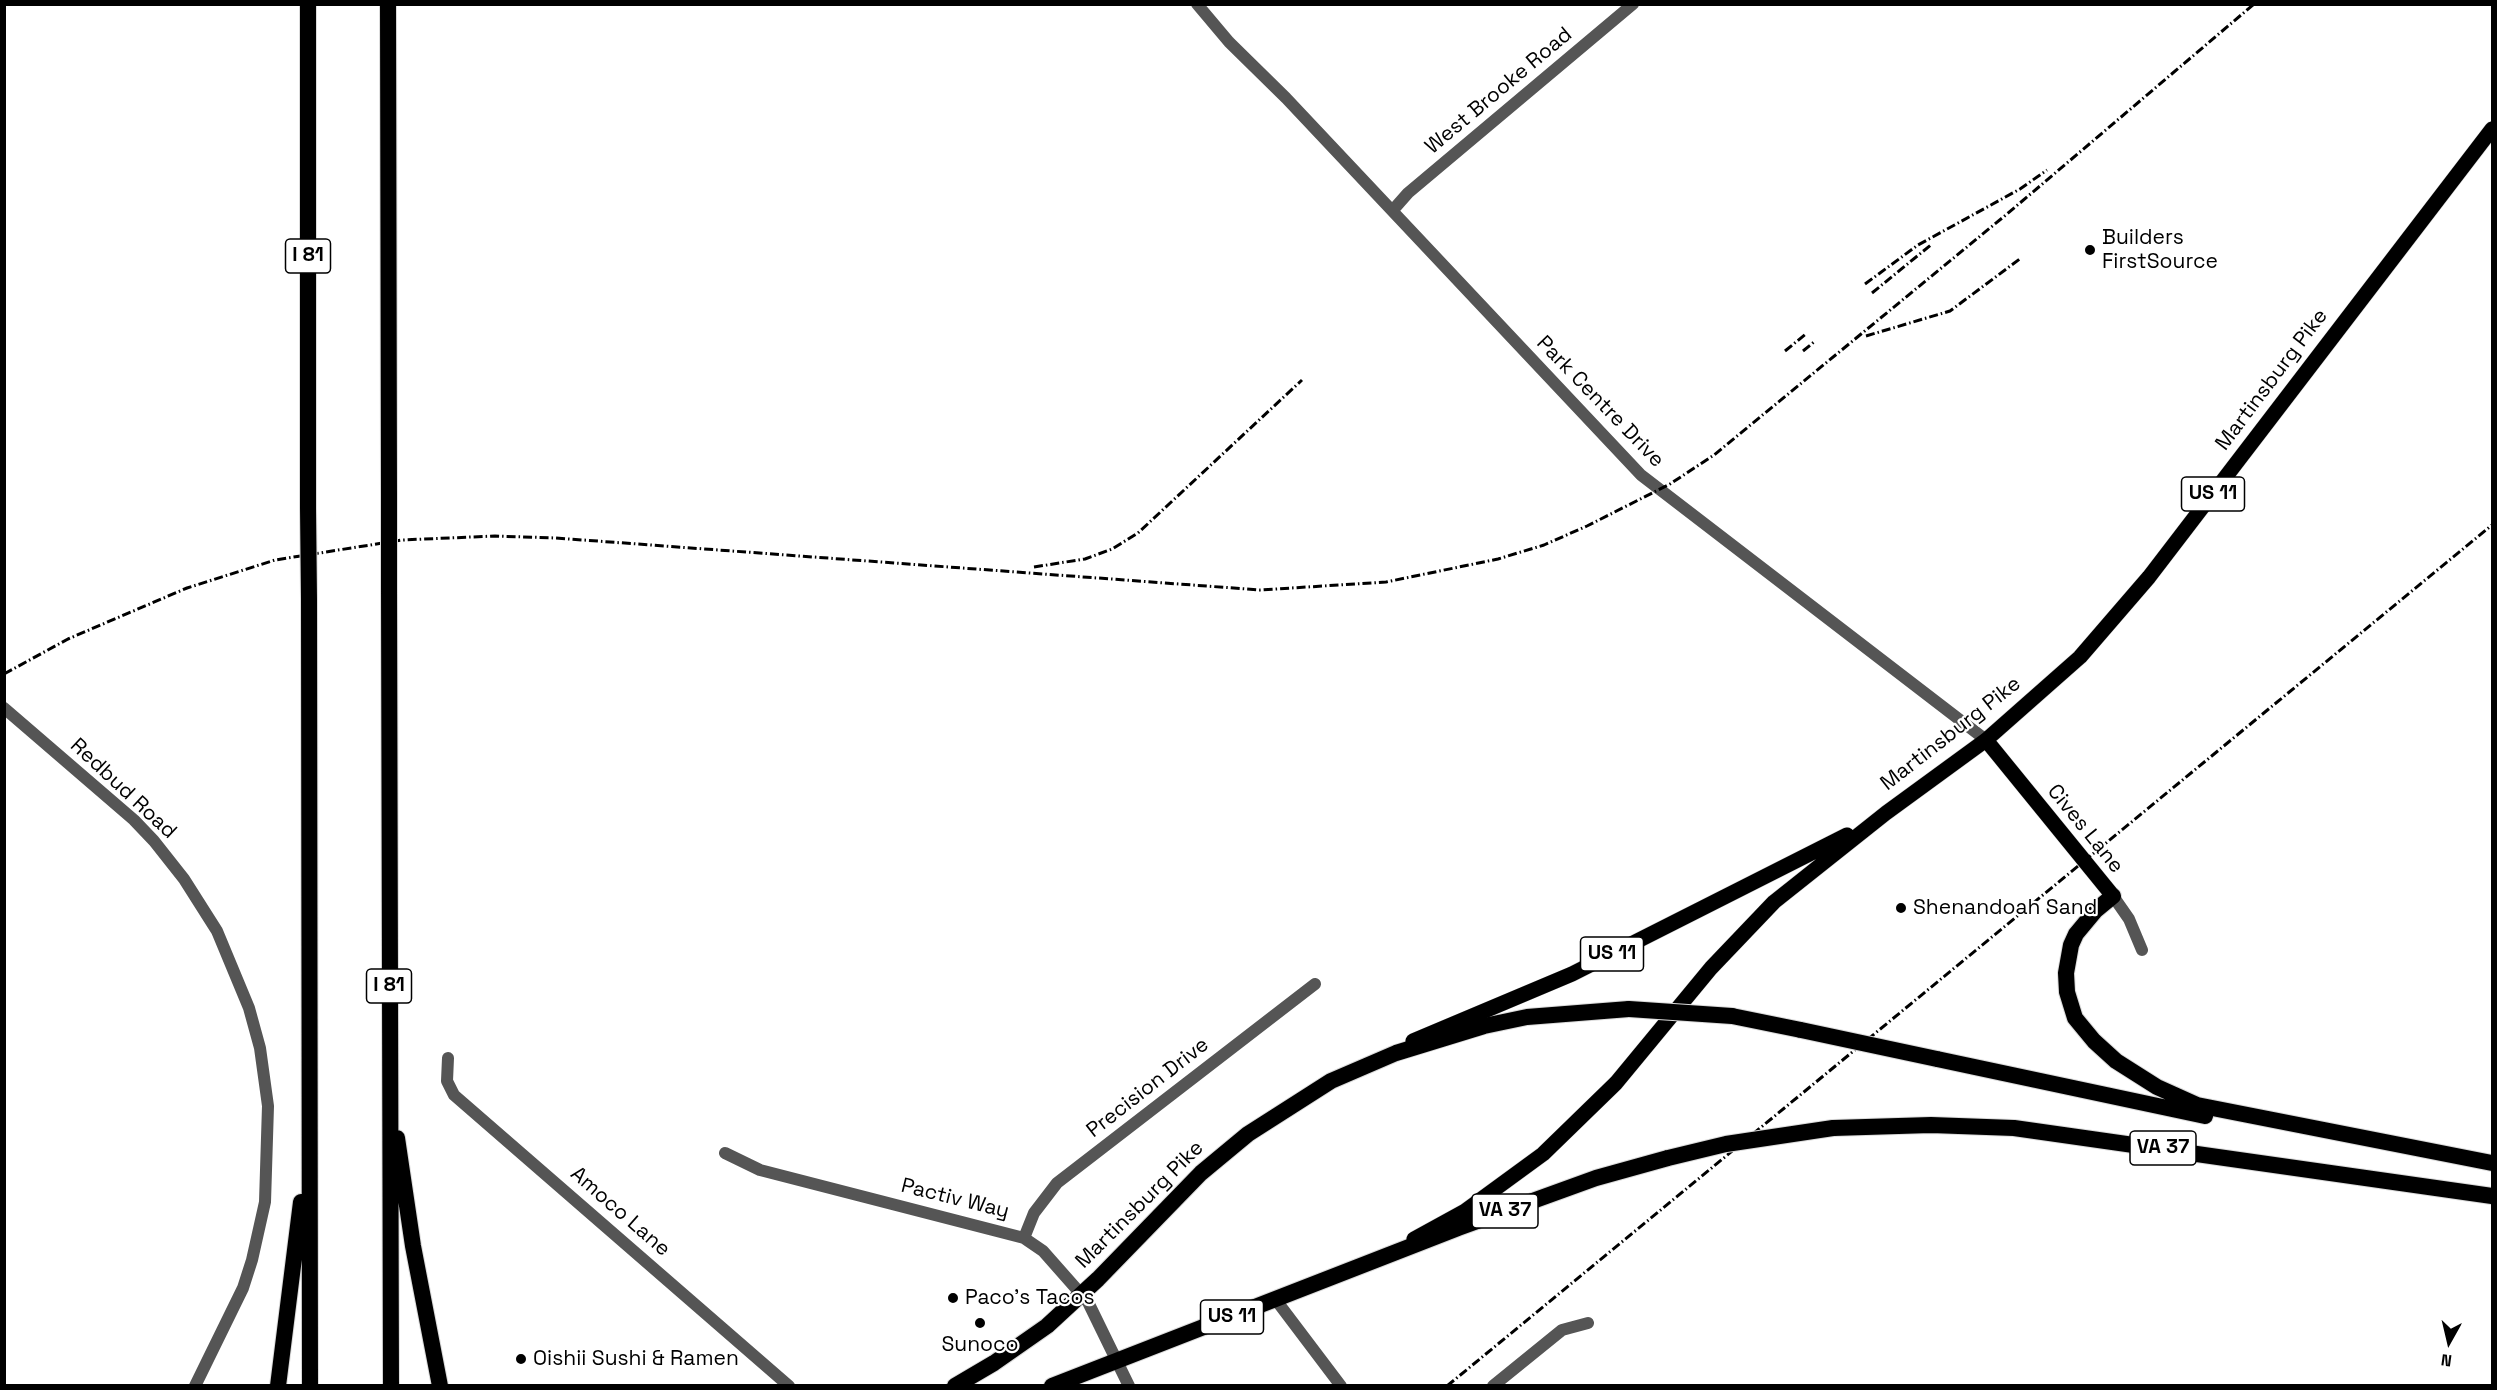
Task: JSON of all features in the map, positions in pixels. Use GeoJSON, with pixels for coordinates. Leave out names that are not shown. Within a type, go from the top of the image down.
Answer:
{"type":"FeatureCollection","features":[{"type":"Feature","properties":{"kind":"highway","name":"I 81"},"geometry":{"type":"LineString","coordinates":[[308,4],[310,1386]]}},
{"type":"Feature","properties":{"kind":"highway","name":"I 81"},"geometry":{"type":"LineString","coordinates":[[388,4],[391,1386]]}},
{"type":"Feature","properties":{"kind":"highway"},"geometry":{"type":"LineString","coordinates":[[2113,896],[2084,922],[2070,945],[2066,973],[2067,992],[2070,1007],[2084,1030],[2131,1071],[2180,1098],[2220,1110],[2493,1165]]}},
{"type":"Feature","properties":{"kind":"highway","name":"VA 37"},"geometry":{"type":"LineString","coordinates":[[1331,1081],[1396,1053],[1484,1026],[1527,1017],[1629,1009],[1732,1016],[2337,1142],[2493,1165]]}},
{"type":"Feature","properties":{"kind":"highway","name":"Martinsburg Pike"},"geometry":{"type":"LineString","coordinates":[[955,1386],[1028,1341],[1083,1294],[1169,1203],[1218,1158],[1277,1114],[1331,1081]]}},
{"type":"Feature","properties":{"kind":"highway"},"geometry":{"type":"LineString","coordinates":[[389,1098],[440,1386]]}},
{"type":"Feature","properties":{"kind":"highway"},"geometry":{"type":"LineString","coordinates":[[278,1386],[300,1216],[309,1103]]}},
{"type":"Feature","properties":{"kind":"highway","name":"VA 37"},"geometry":{"type":"LineString","coordinates":[[1344,1273],[1536,1199],[1668,1158],[1726,1144],[1833,1128],[1930,1125],[2014,1128],[2493,1196]]}},
{"type":"Feature","properties":{"kind":"highway","name":"US 11"},"geometry":{"type":"LineString","coordinates":[[1052,1386],[1344,1273]]}},
{"type":"Feature","properties":{"kind":"main road","name":"Martinsburg Pike"},"geometry":{"type":"LineString","coordinates":[[1886,813],[1986,740],[2080,657],[2149,577],[2493,129]]}},
{"type":"Feature","properties":{"kind":"main road","name":"Cives Lane"},"geometry":{"type":"LineString","coordinates":[[1986,740],[2113,896]]}},
{"type":"Feature","properties":{"kind":"main road","name":"US 11"},"geometry":{"type":"LineString","coordinates":[[1331,1081],[1369,1059],[1572,974],[1886,813]]}},
{"type":"Feature","properties":{"kind":"main road","name":"US 11"},"geometry":{"type":"LineString","coordinates":[[1344,1273],[1465,1211],[1543,1154],[1616,1083],[1710,968],[1751,924],[1802,878],[1886,813]]}},
{"type":"Feature","properties":{"kind":"street","name":"Park Centre Drive"},"geometry":{"type":"LineString","coordinates":[[1197,4],[1229,42],[1393,210],[1641,475],[1986,740]]}},
{"type":"Feature","properties":{"kind":"street","name":"West Brooke Road"},"geometry":{"type":"LineString","coordinates":[[1393,210],[1408,193],[1633,4]]}},
{"type":"Feature","properties":{"kind":"street","name":"Redbud Road"},"geometry":{"type":"LineString","coordinates":[[4,708],[134,820],[160,849],[184,879],[218,931],[249,1008],[260,1048],[268,1106],[268,1171],[265,1202],[243,1288],[195,1386]]}},
{"type":"Feature","properties":{"kind":"street","name":"Cives Lane"},"geometry":{"type":"LineString","coordinates":[[2113,896],[2129,918],[2142,950]]}},
{"type":"Feature","properties":{"kind":"street","name":"Precision Drive"},"geometry":{"type":"LineString","coordinates":[[1024,1238],[1034,1213],[1057,1183],[1315,984]]}},
{"type":"Feature","properties":{"kind":"street","name":"Amoco Lane"},"geometry":{"type":"LineString","coordinates":[[448,1058],[447,1081],[454,1095],[789,1386]]}},
{"type":"Feature","properties":{"kind":"street","name":"Pactiv Way"},"geometry":{"type":"LineString","coordinates":[[725,1153],[760,1170],[1024,1238],[1043,1251],[1083,1294],[1119,1361],[1129,1386]]}},
{"type":"Feature","properties":{"kind":"street"},"geometry":{"type":"LineString","coordinates":[[1276,1300],[1341,1386]]}},
{"type":"Feature","properties":{"kind":"street"},"geometry":{"type":"LineString","coordinates":[[1493,1386],[1562,1330],[1588,1323]]}},
{"type":"Feature","properties":{"kind":"railway"},"geometry":{"type":"LineString","coordinates":[[4,674],[68,639],[187,588],[275,560],[402,540],[495,536],[556,538],[1260,590],[1386,582],[1498,559],[1544,545],[1587,526],[1670,484],[1714,455],[2007,214],[2254,4]]}},
{"type":"Feature","properties":{"kind":"railway"},"geometry":{"type":"LineString","coordinates":[[1865,284],[1918,245],[2020,189],[2047,170]]}},
{"type":"Feature","properties":{"kind":"railway"},"geometry":{"type":"LineString","coordinates":[[1872,293],[1932,244]]}},
{"type":"Feature","properties":{"kind":"railway"},"geometry":{"type":"LineString","coordinates":[[1866,336],[1950,311],[2021,258]]}},
{"type":"Feature","properties":{"kind":"railway"},"geometry":{"type":"LineString","coordinates":[[1785,351],[1807,333]]}},
{"type":"Feature","properties":{"kind":"railway"},"geometry":{"type":"LineString","coordinates":[[1803,351],[1814,342]]}},
{"type":"Feature","properties":{"kind":"railway"},"geometry":{"type":"LineString","coordinates":[[1034,567],[1085,559],[1112,549],[1138,533],[1302,380]]}},
{"type":"Feature","properties":{"kind":"railway"},"geometry":{"type":"LineString","coordinates":[[1447,1386],[2492,525]]}},
{"type":"Feature","properties":{"kind":"place","name":"Builders FirstSource"},"geometry":{"type":"Point","coordinates":[2090,250]}},
{"type":"Feature","properties":{"kind":"place","name":"Shenandoah Sand"},"geometry":{"type":"Point","coordinates":[1901,908]}},
{"type":"Feature","properties":{"kind":"place","name":"Paco's Tacos"},"geometry":{"type":"Point","coordinates":[953,1298]}},
{"type":"Feature","properties":{"kind":"place","name":"Sunoco"},"geometry":{"type":"Point","coordinates":[980,1323]}},
{"type":"Feature","properties":{"kind":"place","name":"Oishii Sushi & Ramen"},"geometry":{"type":"Point","coordinates":[521,1359]}}]}
